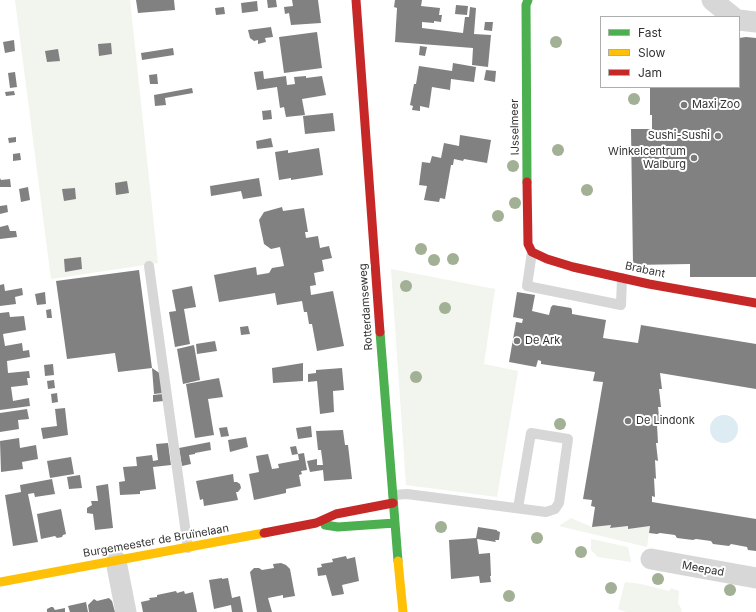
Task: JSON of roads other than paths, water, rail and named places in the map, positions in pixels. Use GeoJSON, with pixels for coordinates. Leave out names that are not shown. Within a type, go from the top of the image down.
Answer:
{"type":"FeatureCollection","features":[{"type":"Feature","properties":{"kind":"street","name":"Rotterdamseweg"},"geometry":{"type":"LineString","coordinates":[[356,0],[393,499],[403,612]]}},
{"type":"Feature","properties":{"kind":"street","name":"IJsselmeer"},"geometry":{"type":"LineString","coordinates":[[528,0],[526,12],[528,244],[532,252]]}},
{"type":"Feature","properties":{"kind":"street"},"geometry":{"type":"LineString","coordinates":[[712,0],[732,16]]}},
{"type":"Feature","properties":{"kind":"street"},"geometry":{"type":"LineString","coordinates":[[740,20],[756,22]]}},
{"type":"Feature","properties":{"kind":"street","name":"Brabant"},"geometry":{"type":"LineString","coordinates":[[532,252],[547,259],[573,267],[649,284],[756,303]]}},
{"type":"Feature","properties":{"kind":"street","name":"Burgemeester de Bruïnelaan"},"geometry":{"type":"LineString","coordinates":[[0,582],[316,523],[336,514],[393,499]]}},
{"type":"Feature","properties":{"kind":"street","name":"Burgemeester de Bruïnelaan"},"geometry":{"type":"LineString","coordinates":[[316,523],[338,527],[395,523]]}},
{"type":"Feature","properties":{"kind":"street","name":"Meepad"},"geometry":{"type":"LineString","coordinates":[[651,560],[756,578]]}},
{"type":"Feature","properties":{"kind":"street"},"geometry":{"type":"LineString","coordinates":[[116,561],[126,612]]}},
{"type":"Feature","properties":{"kind":"lane"},"geometry":{"type":"LineString","coordinates":[[532,252],[527,286],[621,305],[622,278]]}},
{"type":"Feature","properties":{"kind":"lane"},"geometry":{"type":"LineString","coordinates":[[149,266],[188,548]]}},
{"type":"Feature","properties":{"kind":"lane"},"geometry":{"type":"LineString","coordinates":[[393,499],[406,494],[546,512],[555,510],[559,503],[568,439],[531,433],[518,508]]}},
{"type":"Feature","properties":{"kind":"place","name":"Maxi Zoo"},"geometry":{"type":"Point","coordinates":[684,105]}},
{"type":"Feature","properties":{"kind":"place","name":"Sushi-Sushi"},"geometry":{"type":"Point","coordinates":[718,136]}},
{"type":"Feature","properties":{"kind":"place","name":"Winkelcentrum Walburg"},"geometry":{"type":"Point","coordinates":[694,158]}},
{"type":"Feature","properties":{"kind":"place","name":"De Ark"},"geometry":{"type":"Point","coordinates":[517,341]}},
{"type":"Feature","properties":{"kind":"place","name":"De Lindonk"},"geometry":{"type":"Point","coordinates":[628,421]}}]}
